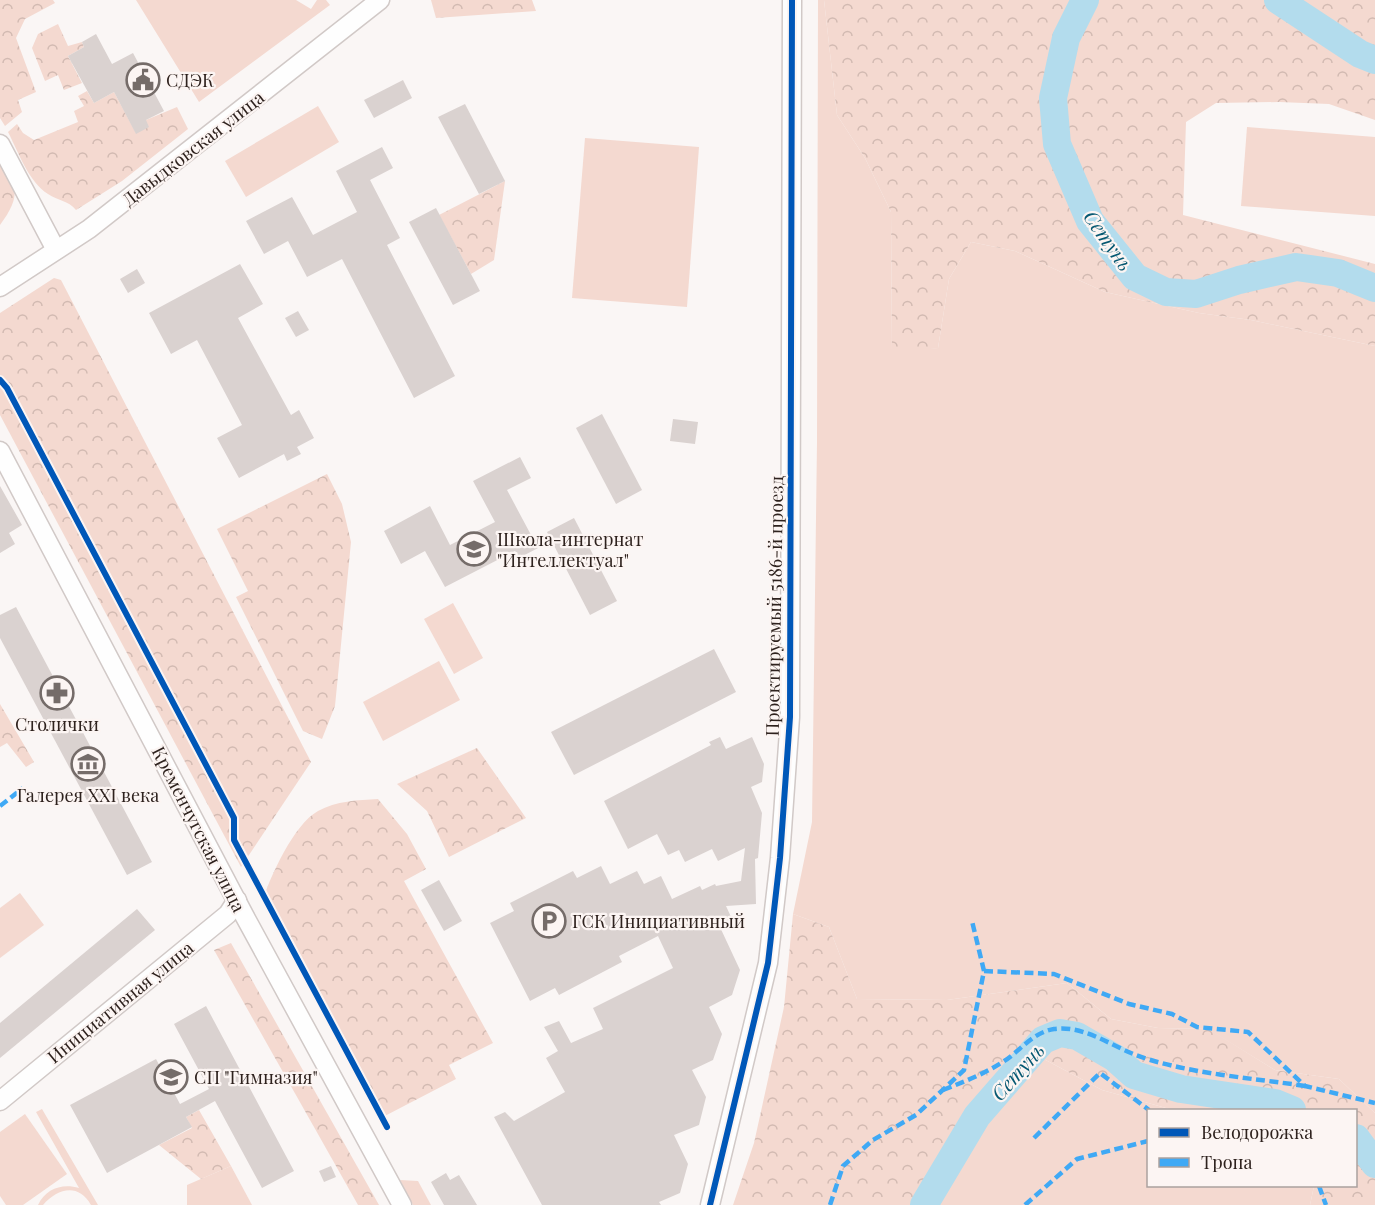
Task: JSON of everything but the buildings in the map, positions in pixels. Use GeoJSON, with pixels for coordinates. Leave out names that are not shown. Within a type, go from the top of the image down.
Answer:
{"type":"FeatureCollection","features":[{"type":"Feature","properties":{"kind":"street","name":"Давыдковская улица"},"geometry":{"type":"LineString","coordinates":[[0,287],[89,229],[380,0]]}},
{"type":"Feature","properties":{"kind":"street","name":"Проектируемый 5186-й проезд"},"geometry":{"type":"LineString","coordinates":[[710,1205],[768,963],[780,858],[789,729],[792,0]]}},
{"type":"Feature","properties":{"kind":"street"},"geometry":{"type":"LineString","coordinates":[[0,144],[56,250]]}},
{"type":"Feature","properties":{"kind":"street","name":"Кременчугская улица"},"geometry":{"type":"LineString","coordinates":[[0,451],[237,900],[402,1205]]}},
{"type":"Feature","properties":{"kind":"street","name":"Инициативная улица"},"geometry":{"type":"LineString","coordinates":[[0,1101],[228,914],[237,900]]}},
{"type":"Feature","properties":{"kind":"green space"},"geometry":{"type":"Polygon","coordinates":[[[0,0],[53,0],[55,3],[25,19],[16,38],[36,92],[18,100],[22,112],[5,126],[0,118],[0,0]]]}},
{"type":"Feature","properties":{"kind":"green space"},"geometry":{"type":"Polygon","coordinates":[[[136,0],[296,0],[311,9],[317,0],[326,0],[330,5],[199,102],[136,0]]]}},
{"type":"Feature","properties":{"kind":"green space"},"geometry":{"type":"Polygon","coordinates":[[[431,0],[532,0],[536,11],[436,18],[431,0]]]}},
{"type":"Feature","properties":{"kind":"green space"},"geometry":{"type":"Polygon","coordinates":[[[818,0],[824,0],[837,115],[865,158],[891,212],[892,351],[938,348],[949,279],[971,242],[1015,251],[1105,292],[1199,313],[1251,320],[1375,346],[1375,1113],[1339,1079],[1275,1070],[1208,1029],[1158,1028],[1111,1019],[1067,983],[947,1000],[857,999],[829,927],[793,914],[812,822],[817,442],[818,0]]]}},
{"type":"Feature","properties":{"kind":"green space"},"geometry":{"type":"Polygon","coordinates":[[[824,0],[1375,0],[1375,120],[1329,104],[1216,103],[1186,122],[1183,215],[1375,264],[1375,346],[1251,320],[1199,313],[1105,292],[1015,251],[971,242],[949,279],[938,348],[902,353],[892,351],[891,212],[865,158],[837,115],[824,0]]]}},
{"type":"Feature","properties":{"kind":"green space"},"geometry":{"type":"Polygon","coordinates":[[[58,24],[68,46],[82,42],[84,47],[68,56],[82,83],[64,90],[58,75],[45,81],[32,48],[38,34],[58,24]]]}},
{"type":"Feature","properties":{"kind":"green space"},"geometry":{"type":"Polygon","coordinates":[[[87,91],[94,103],[114,92],[136,133],[146,120],[177,107],[188,129],[122,181],[76,210],[70,204],[48,194],[35,182],[8,132],[17,124],[23,133],[34,140],[78,122],[74,111],[84,106],[78,96],[87,91]]]}},
{"type":"Feature","properties":{"kind":"green space"},"geometry":{"type":"Polygon","coordinates":[[[318,106],[339,142],[246,197],[225,161],[318,106]]]}},
{"type":"Feature","properties":{"kind":"green space"},"geometry":{"type":"Polygon","coordinates":[[[1247,127],[1375,137],[1375,216],[1241,206],[1247,127]]]}},
{"type":"Feature","properties":{"kind":"green space"},"geometry":{"type":"Polygon","coordinates":[[[585,138],[699,147],[687,307],[572,298],[585,138]]]}},
{"type":"Feature","properties":{"kind":"green space"},"geometry":{"type":"Polygon","coordinates":[[[0,156],[15,190],[12,206],[0,225],[0,156]]]}},
{"type":"Feature","properties":{"kind":"green space"},"geometry":{"type":"Polygon","coordinates":[[[505,181],[494,260],[471,274],[439,215],[505,181]]]}},
{"type":"Feature","properties":{"kind":"green space"},"geometry":{"type":"Polygon","coordinates":[[[54,278],[61,280],[311,762],[241,867],[0,415],[0,313],[54,278]]]}},
{"type":"Feature","properties":{"kind":"green space"},"geometry":{"type":"Polygon","coordinates":[[[327,474],[342,504],[351,542],[335,706],[322,739],[303,731],[236,597],[248,591],[217,529],[327,474]]]}},
{"type":"Feature","properties":{"kind":"green space"},"geometry":{"type":"Polygon","coordinates":[[[453,603],[483,658],[454,674],[424,619],[453,603]]]}},
{"type":"Feature","properties":{"kind":"green space"},"geometry":{"type":"Polygon","coordinates":[[[439,661],[460,700],[383,741],[363,702],[439,661]]]}},
{"type":"Feature","properties":{"kind":"green space"},"geometry":{"type":"Polygon","coordinates":[[[0,704],[34,762],[26,767],[7,743],[0,747],[0,704]]]}},
{"type":"Feature","properties":{"kind":"green space"},"geometry":{"type":"Polygon","coordinates":[[[477,748],[526,818],[449,857],[427,811],[397,784],[477,748]]]}},
{"type":"Feature","properties":{"kind":"green space"},"geometry":{"type":"Polygon","coordinates":[[[378,799],[407,834],[426,869],[404,881],[493,1043],[449,1065],[456,1079],[379,1119],[262,902],[284,852],[300,827],[309,818],[332,805],[378,799]]]}},
{"type":"Feature","properties":{"kind":"green space"},"geometry":{"type":"Polygon","coordinates":[[[20,893],[44,925],[0,958],[0,908],[20,893]]]}},
{"type":"Feature","properties":{"kind":"green space"},"geometry":{"type":"Polygon","coordinates":[[[793,914],[829,927],[857,999],[947,1000],[1067,983],[1111,1019],[1158,1028],[1209,1029],[1275,1070],[1339,1079],[1375,1113],[1375,1205],[1310,1205],[1314,1187],[1357,1187],[1357,1109],[1169,1109],[1102,1090],[1040,1057],[997,1106],[947,1187],[931,1205],[733,1205],[754,1143],[784,1007],[793,914]]]}},
{"type":"Feature","properties":{"kind":"green space"},"geometry":{"type":"Polygon","coordinates":[[[231,943],[379,1205],[358,1205],[214,950],[231,943]]]}},
{"type":"Feature","properties":{"kind":"green space"},"geometry":{"type":"Polygon","coordinates":[[[1040,1057],[1102,1090],[1169,1109],[1147,1109],[1147,1187],[1314,1187],[1310,1205],[931,1205],[947,1187],[997,1106],[1040,1057]]]}},
{"type":"Feature","properties":{"kind":"green space"},"geometry":{"type":"Polygon","coordinates":[[[42,1109],[98,1205],[91,1205],[80,1193],[67,1190],[55,1195],[43,1205],[38,1205],[46,1194],[56,1188],[67,1186],[79,1188],[36,1112],[42,1109]]]}},
{"type":"Feature","properties":{"kind":"green space"},"geometry":{"type":"Polygon","coordinates":[[[199,1110],[231,1166],[201,1179],[159,1145],[192,1128],[186,1117],[199,1110]]]}},
{"type":"Feature","properties":{"kind":"green space"},"geometry":{"type":"Polygon","coordinates":[[[25,1114],[67,1174],[23,1205],[6,1205],[0,1196],[0,1132],[25,1114]]]}},
{"type":"Feature","properties":{"kind":"green space"},"geometry":{"type":"Polygon","coordinates":[[[231,1166],[252,1205],[187,1205],[187,1185],[231,1166]]]}},
{"type":"Feature","properties":{"kind":"green space"},"geometry":{"type":"Polygon","coordinates":[[[400,1180],[418,1181],[431,1205],[413,1205],[400,1180]]]}},
{"type":"Feature","properties":{"kind":"waterway","name":"Сетунь"},"geometry":{"type":"LineString","coordinates":[[1085,0],[1066,38],[1053,98],[1057,144],[1090,221],[1135,277],[1166,292],[1196,294],[1239,280],[1296,267],[1338,273],[1375,288]]}},
{"type":"Feature","properties":{"kind":"waterway","name":"Сетунь"},"geometry":{"type":"LineString","coordinates":[[1278,0],[1360,54],[1375,60]]}},
{"type":"Feature","properties":{"kind":"waterway","name":"Сетунь"},"geometry":{"type":"LineString","coordinates":[[924,1205],[977,1116],[1043,1040],[1060,1033],[1077,1036],[1115,1058],[1134,1075],[1181,1089],[1275,1103],[1290,1109]]}},
{"type":"Feature","properties":{"kind":"waterway","name":"Сетунь"},"geometry":{"type":"LineString","coordinates":[[1357,1139],[1375,1164]]}},
{"type":"Feature","properties":{"kind":"marked path"},"geometry":{"type":"LineString","coordinates":[[0,806],[23,788]]}},
{"type":"Feature","properties":{"kind":"marked path"},"geometry":{"type":"LineString","coordinates":[[830,1205],[843,1166],[873,1140],[916,1115],[964,1070],[984,971],[972,921]]}},
{"type":"Feature","properties":{"kind":"marked path"},"geometry":{"type":"LineString","coordinates":[[984,971],[1054,974],[1129,1004],[1172,1014],[1197,1027],[1248,1032],[1305,1086],[1375,1103]]}},
{"type":"Feature","properties":{"kind":"marked path"},"geometry":{"type":"LineString","coordinates":[[943,1090],[1008,1059],[1039,1034],[1064,1028],[1084,1032],[1150,1060],[1216,1074],[1305,1086]]}},
{"type":"Feature","properties":{"kind":"marked path"},"geometry":{"type":"LineString","coordinates":[[1034,1138],[1100,1073],[1148,1109]]}},
{"type":"Feature","properties":{"kind":"marked path"},"geometry":{"type":"LineString","coordinates":[[1025,1205],[1077,1159],[1147,1141]]}},
{"type":"Feature","properties":{"kind":"marked path"},"geometry":{"type":"LineString","coordinates":[[1319,1187],[1326,1205]]}},
{"type":"Feature","properties":{"kind":"cycle path"},"geometry":{"type":"LineString","coordinates":[[710,1205],[768,963],[780,858],[790,717],[792,0]]}},
{"type":"Feature","properties":{"kind":"cycle path"},"geometry":{"type":"LineString","coordinates":[[0,380],[7,388],[234,818],[234,840],[387,1127]]}},
{"type":"Feature","properties":{"kind":"place","name":"СДЭК"},"geometry":{"type":"Point","coordinates":[143,80]}},
{"type":"Feature","properties":{"kind":"place","name":"Школа-интернат \"Интеллектуал\""},"geometry":{"type":"Point","coordinates":[474,549]}},
{"type":"Feature","properties":{"kind":"place","name":"Столички"},"geometry":{"type":"Point","coordinates":[57,693]}},
{"type":"Feature","properties":{"kind":"place","name":"Галерея XXI века"},"geometry":{"type":"Point","coordinates":[88,764]}},
{"type":"Feature","properties":{"kind":"place","name":"ГСК Инициативный"},"geometry":{"type":"Point","coordinates":[549,921]}},
{"type":"Feature","properties":{"kind":"place","name":"СП \"Гимназия\""},"geometry":{"type":"Point","coordinates":[171,1077]}}]}
